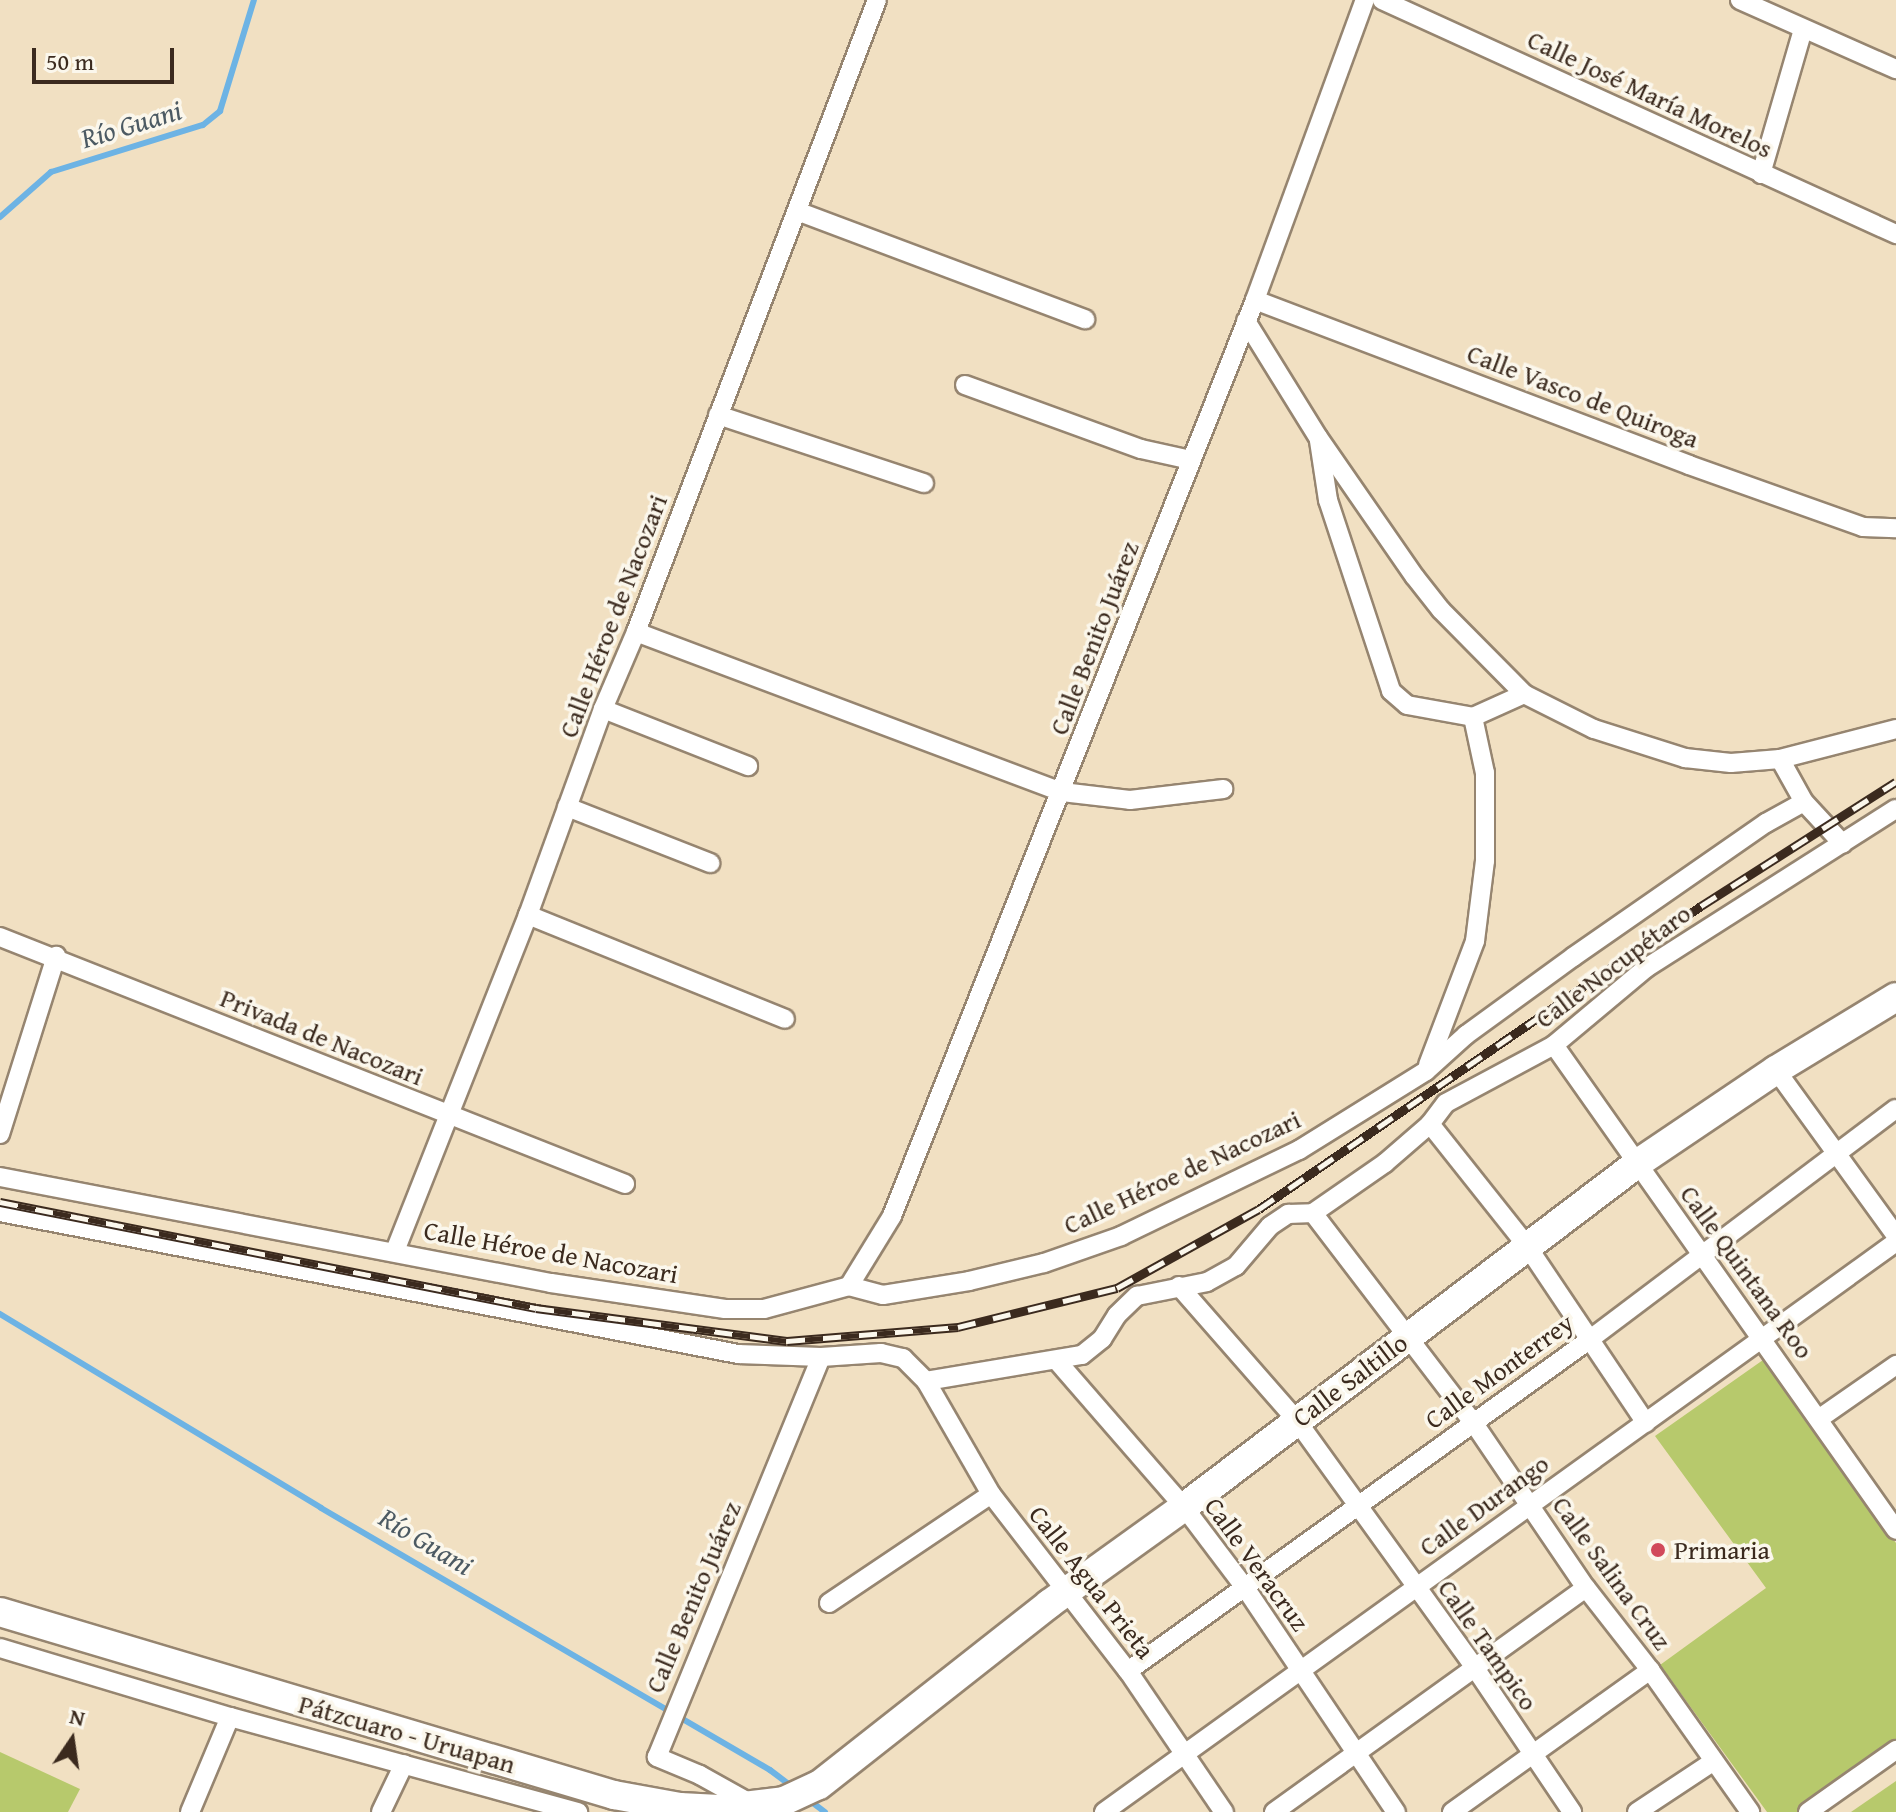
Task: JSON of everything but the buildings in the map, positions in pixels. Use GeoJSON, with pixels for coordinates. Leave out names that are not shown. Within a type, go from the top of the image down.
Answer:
{"type":"FeatureCollection","features":[{"type":"Feature","properties":{"kind":"main road","name":"Calle Saltillo"},"geometry":{"type":"LineString","coordinates":[[819,1785],[1066,1591],[1184,1507],[1638,1163],[1776,1070],[1896,997]]}},
{"type":"Feature","properties":{"kind":"main road","name":"Pátzcuaro - Uruapan"},"geometry":{"type":"LineString","coordinates":[[0,1612],[614,1795],[680,1807],[784,1805],[819,1785]]}},
{"type":"Feature","properties":{"kind":"street","name":"Calle Héroe de Nacozari"},"geometry":{"type":"LineString","coordinates":[[395,1251],[528,915],[603,709],[636,632],[877,0]]}},
{"type":"Feature","properties":{"kind":"street","name":"Calle Benito Juárez"},"geometry":{"type":"LineString","coordinates":[[849,1286],[892,1216],[1255,300],[1365,0]]}},
{"type":"Feature","properties":{"kind":"street","name":"Calle José María Morelos"},"geometry":{"type":"LineString","coordinates":[[1382,0],[1896,234]]}},
{"type":"Feature","properties":{"kind":"street"},"geometry":{"type":"LineString","coordinates":[[1740,0],[1896,69]]}},
{"type":"Feature","properties":{"kind":"street"},"geometry":{"type":"LineString","coordinates":[[1761,174],[1803,29]]}},
{"type":"Feature","properties":{"kind":"street"},"geometry":{"type":"LineString","coordinates":[[797,211],[1085,319]]}},
{"type":"Feature","properties":{"kind":"street","name":"Calle Vasco de Quiroga"},"geometry":{"type":"LineString","coordinates":[[1255,300],[1718,476],[1863,527],[1896,528]]}},
{"type":"Feature","properties":{"kind":"street"},"geometry":{"type":"LineString","coordinates":[[1246,321],[1318,437],[1441,610],[1524,694],[1594,729],[1685,758],[1731,763],[1780,759],[1896,729]]}},
{"type":"Feature","properties":{"kind":"street"},"geometry":{"type":"LineString","coordinates":[[965,385],[1141,449],[1191,460]]}},
{"type":"Feature","properties":{"kind":"street"},"geometry":{"type":"LineString","coordinates":[[718,415],[924,483]]}},
{"type":"Feature","properties":{"kind":"street"},"geometry":{"type":"LineString","coordinates":[[1318,437],[1328,500],[1391,691],[1407,705],[1473,717],[1524,694]]}},
{"type":"Feature","properties":{"kind":"street"},"geometry":{"type":"LineString","coordinates":[[636,632],[1062,792],[1130,800],[1223,789]]}},
{"type":"Feature","properties":{"kind":"street"},"geometry":{"type":"LineString","coordinates":[[603,709],[748,766]]}},
{"type":"Feature","properties":{"kind":"street"},"geometry":{"type":"LineString","coordinates":[[1426,1071],[1475,941],[1485,861],[1485,773],[1473,717]]}},
{"type":"Feature","properties":{"kind":"street"},"geometry":{"type":"LineString","coordinates":[[1780,759],[1804,802],[1843,844]]}},
{"type":"Feature","properties":{"kind":"street","name":"Calle Héroe de Nacozari"},"geometry":{"type":"LineString","coordinates":[[0,1177],[551,1283],[725,1309],[764,1309],[849,1286],[883,1295],[969,1281],[1044,1263],[1121,1236],[1299,1150],[1426,1071],[1466,1035],[1573,957],[1766,823],[1804,802]]}},
{"type":"Feature","properties":{"kind":"street"},"geometry":{"type":"LineString","coordinates":[[567,807],[710,863]]}},
{"type":"Feature","properties":{"kind":"street","name":"Calle Nocupétaro"},"geometry":{"type":"LineString","coordinates":[[926,1381],[1082,1355],[1102,1339],[1117,1315],[1137,1296],[1207,1282],[1236,1266],[1270,1226],[1288,1214],[1313,1213],[1385,1163],[1430,1124],[1446,1103],[1554,1045],[1646,968],[1896,809]]}},
{"type":"Feature","properties":{"kind":"street"},"geometry":{"type":"LineString","coordinates":[[528,915],[785,1019]]}},
{"type":"Feature","properties":{"kind":"street","name":"Privada de Nacozari"},"geometry":{"type":"LineString","coordinates":[[0,937],[56,956],[625,1184]]}},
{"type":"Feature","properties":{"kind":"street"},"geometry":{"type":"LineString","coordinates":[[0,1134],[56,956]]}},
{"type":"Feature","properties":{"kind":"street","name":"Calle Quintana Roo"},"geometry":{"type":"LineString","coordinates":[[1554,1045],[1701,1256],[1820,1418],[1896,1530]]}},
{"type":"Feature","properties":{"kind":"street"},"geometry":{"type":"LineString","coordinates":[[1776,1070],[1896,1236]]}},
{"type":"Feature","properties":{"kind":"street","name":"Calle Monterrey"},"geometry":{"type":"LineString","coordinates":[[1128,1671],[1589,1340],[1896,1109]]}},
{"type":"Feature","properties":{"kind":"street"},"geometry":{"type":"LineString","coordinates":[[1430,1124],[1527,1246],[1646,1423]]}},
{"type":"Feature","properties":{"kind":"street"},"geometry":{"type":"LineString","coordinates":[[0,1212],[738,1354],[821,1357],[881,1353],[903,1358],[926,1381]]}},
{"type":"Feature","properties":{"kind":"street","name":"Calle Salina Cruz"},"geometry":{"type":"LineString","coordinates":[[1313,1213],[1473,1422],[1586,1588],[1650,1670],[1750,1812]]}},
{"type":"Feature","properties":{"kind":"street","name":"Calle Durango"},"geometry":{"type":"LineString","coordinates":[[1104,1812],[1301,1672],[1529,1503],[1646,1423],[1896,1242]]}},
{"type":"Feature","properties":{"kind":"street","name":"Calle Tampico"},"geometry":{"type":"LineString","coordinates":[[1179,1286],[1297,1421],[1475,1668],[1572,1812]]}},
{"type":"Feature","properties":{"kind":"street","name":"Calle Benito Juárez"},"geometry":{"type":"LineString","coordinates":[[784,1805],[657,1757],[676,1704],[821,1357]]}},
{"type":"Feature","properties":{"kind":"street","name":"Calle Veracruz"},"geometry":{"type":"LineString","coordinates":[[1057,1361],[1184,1507],[1246,1589],[1396,1812]]}},
{"type":"Feature","properties":{"kind":"street"},"geometry":{"type":"LineString","coordinates":[[1820,1418],[1896,1365]]}},
{"type":"Feature","properties":{"kind":"street","name":"Calle Agua Prieta"},"geometry":{"type":"LineString","coordinates":[[926,1381],[991,1494],[1128,1671],[1224,1812]]}},
{"type":"Feature","properties":{"kind":"street"},"geometry":{"type":"LineString","coordinates":[[829,1603],[991,1494]]}},
{"type":"Feature","properties":{"kind":"street"},"geometry":{"type":"LineString","coordinates":[[1880,1508],[1896,1497]]}},
{"type":"Feature","properties":{"kind":"street"},"geometry":{"type":"LineString","coordinates":[[1274,1812],[1586,1588]]}},
{"type":"Feature","properties":{"kind":"street"},"geometry":{"type":"LineString","coordinates":[[0,1648],[230,1717],[578,1812]]}},
{"type":"Feature","properties":{"kind":"street"},"geometry":{"type":"LineString","coordinates":[[1452,1812],[1530,1753],[1650,1670]]}},
{"type":"Feature","properties":{"kind":"street"},"geometry":{"type":"LineString","coordinates":[[190,1812],[230,1717]]}},
{"type":"Feature","properties":{"kind":"street"},"geometry":{"type":"LineString","coordinates":[[1808,1812],[1895,1752]]}},
{"type":"Feature","properties":{"kind":"street"},"geometry":{"type":"LineString","coordinates":[[1637,1812],[1714,1761]]}},
{"type":"Feature","properties":{"kind":"street"},"geometry":{"type":"LineString","coordinates":[[381,1812],[404,1764]]}},
{"type":"Feature","properties":{"kind":"green space"},"geometry":{"type":"Polygon","coordinates":[[[1763,1360],[1896,1543],[1896,1753],[1813,1812],[1767,1812],[1660,1665],[1766,1588],[1655,1436],[1763,1360]]]}},
{"type":"Feature","properties":{"kind":"green space"},"geometry":{"type":"Polygon","coordinates":[[[0,1752],[80,1789],[68,1812],[0,1812],[0,1752]]]}},
{"type":"Feature","properties":{"kind":"green space"},"geometry":{"type":"Polygon","coordinates":[[[1896,1781],[1896,1812],[1851,1812],[1896,1781]]]}},
{"type":"Feature","properties":{"kind":"waterway","name":"Río Guani"},"geometry":{"type":"LineString","coordinates":[[0,217],[51,172],[203,125],[220,111],[254,0]]}},
{"type":"Feature","properties":{"kind":"waterway","name":"Río Guani"},"geometry":{"type":"LineString","coordinates":[[0,1314],[321,1508],[770,1770],[794,1788]]}},
{"type":"Feature","properties":{"kind":"waterway","name":"Río Guani"},"geometry":{"type":"LineString","coordinates":[[809,1800],[825,1812]]}},
{"type":"Feature","properties":{"kind":"railway"},"geometry":{"type":"LineString","coordinates":[[0,1202],[536,1308],[787,1341],[958,1327],[1117,1288],[1259,1209],[1701,906],[1896,782]]}},
{"type":"Feature","properties":{"kind":"place","name":"Primaria"},"geometry":{"type":"Point","coordinates":[1658,1550]}}]}
